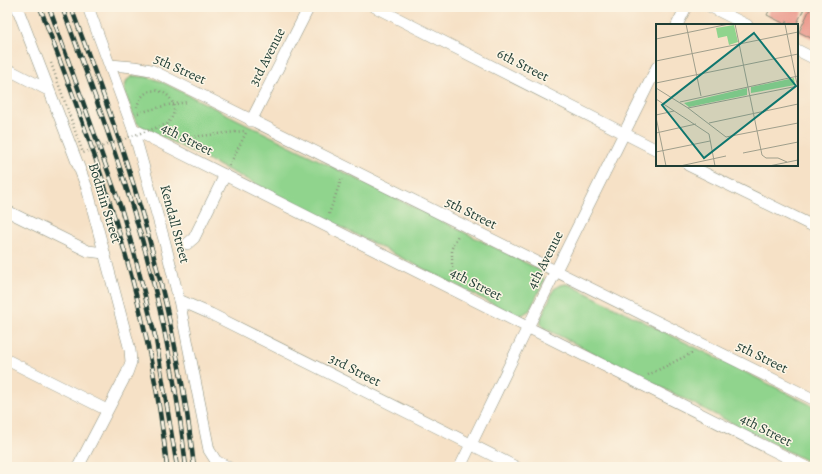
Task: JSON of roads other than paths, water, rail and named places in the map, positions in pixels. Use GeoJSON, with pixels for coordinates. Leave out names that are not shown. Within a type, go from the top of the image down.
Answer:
{"type":"FeatureCollection","features":[{"type":"Feature","properties":{"kind":"street","name":"Bodmin Street"},"geometry":{"type":"LineString","coordinates":[[17,7],[87,188],[130,350],[131,362],[127,373],[107,410]]}},
{"type":"Feature","properties":{"kind":"street","name":"Kendall Street"},"geometry":{"type":"LineString","coordinates":[[88,7],[133,129],[179,300],[209,450],[216,461],[228,467]]}},
{"type":"Feature","properties":{"kind":"street","name":"3rd Avenue"},"geometry":{"type":"LineString","coordinates":[[249,126],[309,7]]}},
{"type":"Feature","properties":{"kind":"street","name":"6th Street"},"geometry":{"type":"LineString","coordinates":[[375,7],[656,150]]}},
{"type":"Feature","properties":{"kind":"street"},"geometry":{"type":"LineString","coordinates":[[678,24],[686,7]]}},
{"type":"Feature","properties":{"kind":"street"},"geometry":{"type":"LineString","coordinates":[[711,7],[745,24]]}},
{"type":"Feature","properties":{"kind":"street"},"geometry":{"type":"LineString","coordinates":[[798,50],[815,59]]}},
{"type":"Feature","properties":{"kind":"street","name":"5th Street"},"geometry":{"type":"LineString","coordinates":[[110,65],[151,70],[199,94],[249,126],[346,168],[815,400]]}},
{"type":"Feature","properties":{"kind":"street"},"geometry":{"type":"LineString","coordinates":[[7,69],[48,90]]}},
{"type":"Feature","properties":{"kind":"street","name":"4th Avenue"},"geometry":{"type":"LineString","coordinates":[[460,467],[656,69]]}},
{"type":"Feature","properties":{"kind":"street","name":"4th Street"},"geometry":{"type":"LineString","coordinates":[[133,129],[806,467]]}},
{"type":"Feature","properties":{"kind":"street"},"geometry":{"type":"LineString","coordinates":[[690,166],[815,227]]}},
{"type":"Feature","properties":{"kind":"street"},"geometry":{"type":"LineString","coordinates":[[187,244],[194,238],[225,175]]}},
{"type":"Feature","properties":{"kind":"street"},"geometry":{"type":"LineString","coordinates":[[7,211],[88,251],[104,253]]}},
{"type":"Feature","properties":{"kind":"street","name":"3rd Street"},"geometry":{"type":"LineString","coordinates":[[179,300],[211,314],[516,467]]}},
{"type":"Feature","properties":{"kind":"street"},"geometry":{"type":"LineString","coordinates":[[7,360],[107,410],[78,467]]}},
{"type":"Feature","properties":{"kind":"railway"},"geometry":{"type":"LineString","coordinates":[[40,7],[95,156],[134,284],[157,394],[167,467]]}},
{"type":"Feature","properties":{"kind":"railway"},"geometry":{"type":"LineString","coordinates":[[49,7],[121,208],[135,256],[156,340],[177,467]]}},
{"type":"Feature","properties":{"kind":"railway"},"geometry":{"type":"LineString","coordinates":[[62,7],[117,158],[145,250],[170,358],[186,467]]}},
{"type":"Feature","properties":{"kind":"railway"},"geometry":{"type":"LineString","coordinates":[[71,7],[120,144],[149,238],[176,352],[194,467]]}}]}
